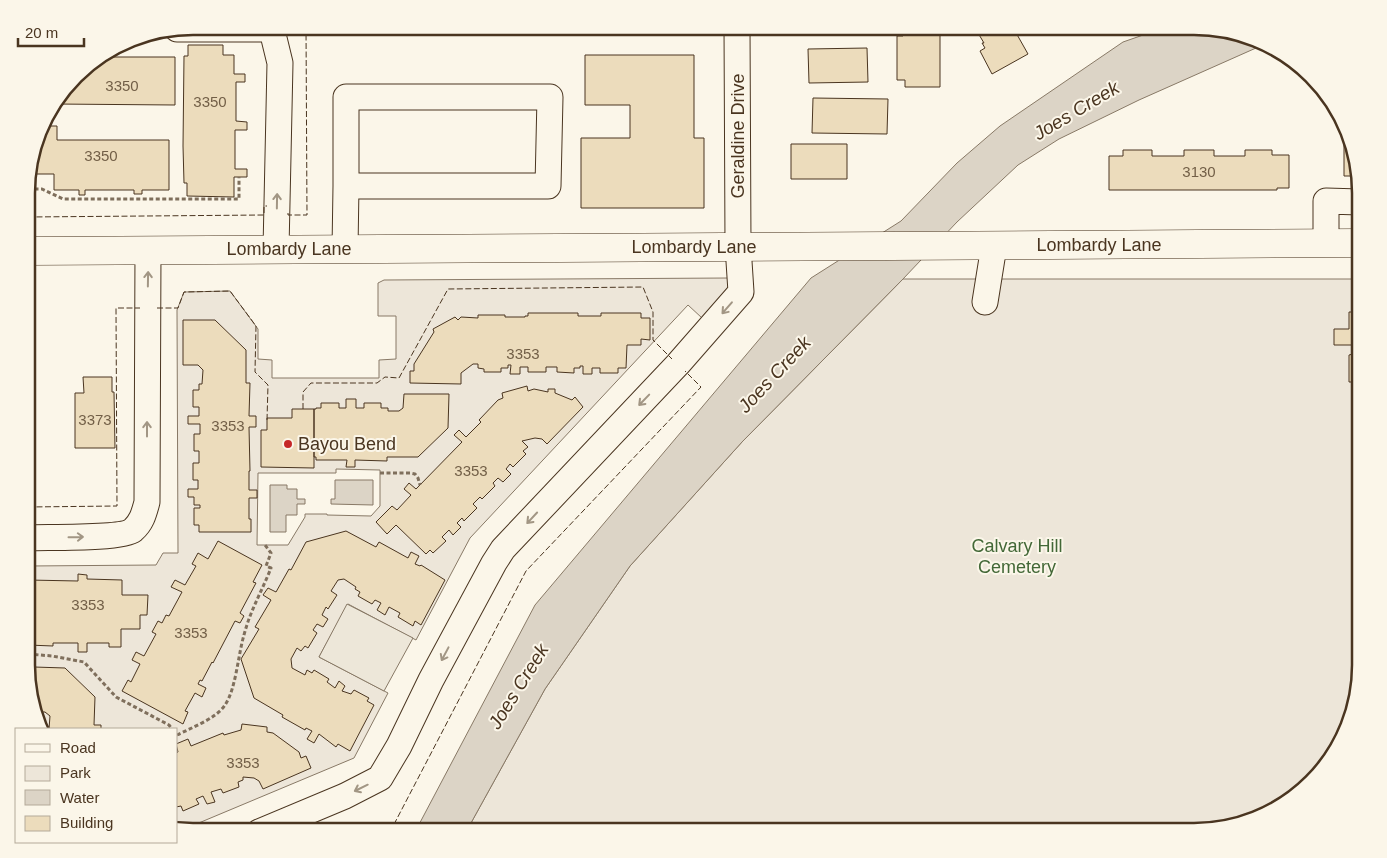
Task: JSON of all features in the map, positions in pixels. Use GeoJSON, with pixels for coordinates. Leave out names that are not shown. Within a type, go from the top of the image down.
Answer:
{"type":"FeatureCollection","features":[{"type":"Feature","properties":{"kind":"main road","name":"Lombardy Lane"},"geometry":{"type":"LineString","coordinates":[[35,251],[1352,243]]}},
{"type":"Feature","properties":{"kind":"street"},"geometry":{"type":"LineString","coordinates":[[274,35],[280,63],[276,249]]}},
{"type":"Feature","properties":{"kind":"street","name":"Geraldine Drive"},"geometry":{"type":"LineString","coordinates":[[280,823],[345,796],[380,778],[399,746],[431,680],[503,549],[678,364],[741,292],[738,246],[737,35]]}},
{"type":"Feature","properties":{"kind":"street"},"geometry":{"type":"LineString","coordinates":[[345,249],[346,97],[550,97],[548,186],[346,186]]}},
{"type":"Feature","properties":{"kind":"street"},"geometry":{"type":"LineString","coordinates":[[1326,244],[1326,201],[1352,202]]}},
{"type":"Feature","properties":{"kind":"street"},"geometry":{"type":"LineString","coordinates":[[985,302],[986,246]]}},
{"type":"Feature","properties":{"kind":"street"},"geometry":{"type":"LineString","coordinates":[[35,538],[114,536],[132,531],[143,518],[147,502],[148,250]]}},
{"type":"Feature","properties":{"kind":"path"},"geometry":{"type":"LineString","coordinates":[[35,189],[42,189],[63,199],[239,200],[239,177]]}},
{"type":"Feature","properties":{"kind":"path"},"geometry":{"type":"LineString","coordinates":[[380,473],[416,474],[420,485]]}},
{"type":"Feature","properties":{"kind":"path"},"geometry":{"type":"LineString","coordinates":[[178,736],[217,714],[225,706],[235,677],[243,636],[252,610],[271,568],[266,566],[271,554],[265,545]]}},
{"type":"Feature","properties":{"kind":"path"},"geometry":{"type":"LineString","coordinates":[[35,655],[84,662],[116,697],[171,728]]}},
{"type":"Feature","properties":{"kind":"green space"},"geometry":{"type":"Polygon","coordinates":[[[728,278],[730,281],[727,293],[702,318],[688,305],[470,538],[416,640],[348,604],[319,657],[388,693],[354,758],[199,823],[178,822],[178,728],[48,728],[43,716],[36,686],[35,566],[156,565],[163,553],[178,553],[177,310],[184,292],[230,291],[258,329],[258,359],[272,360],[272,378],[379,378],[379,360],[396,359],[396,316],[378,316],[378,283],[384,280],[728,278]],[[336,469],[336,473],[258,473],[257,545],[288,545],[305,514],[371,516],[380,506],[380,470],[336,469]]]}},
{"type":"Feature","properties":{"kind":"green space","name":"Calvary Hill Cemetery"},"geometry":{"type":"Polygon","coordinates":[[[903,279],[1352,279],[1352,676],[1344,716],[1336,735],[1325,753],[1306,777],[1273,802],[1245,815],[1205,823],[471,823],[545,689],[630,566],[742,442],[903,279]]]}},
{"type":"Feature","properties":{"kind":"shaded area"},"geometry":{"type":"Polygon","coordinates":[[[347,604],[413,638],[384,691],[319,657],[347,604]]]}},
{"type":"Feature","properties":{"kind":"water","name":"Joes Creek"},"geometry":{"type":"Polygon","coordinates":[[[1143,35],[1194,35],[1215,36],[1235,40],[1257,48],[1139,100],[1059,139],[1018,165],[957,222],[742,442],[630,566],[545,689],[471,823],[420,823],[535,605],[811,278],[901,221],[957,163],[1000,126],[1123,42],[1143,35]]]}},
{"type":"Feature","properties":{"kind":"water"},"geometry":{"type":"Polygon","coordinates":[[[335,480],[373,480],[373,505],[331,504],[331,499],[335,499],[335,480]]]}},
{"type":"Feature","properties":{"kind":"water"},"geometry":{"type":"Polygon","coordinates":[[[270,485],[287,485],[287,489],[297,489],[297,499],[305,499],[305,504],[297,504],[297,515],[286,515],[286,532],[270,532],[270,485]]]}},
{"type":"Feature","properties":{"kind":"building"},"geometry":{"type":"Polygon","coordinates":[[[940,35],[940,87],[905,87],[905,80],[897,80],[897,36],[940,35]]]}},
{"type":"Feature","properties":{"kind":"building"},"geometry":{"type":"Polygon","coordinates":[[[979,35],[1017,35],[1028,54],[992,74],[980,51],[985,48],[982,43],[984,43],[979,35]]]}},
{"type":"Feature","properties":{"kind":"building"},"geometry":{"type":"Polygon","coordinates":[[[188,45],[223,45],[223,55],[234,55],[234,74],[245,74],[245,82],[236,82],[236,121],[247,122],[247,130],[235,130],[235,169],[247,169],[247,177],[234,177],[234,197],[187,196],[187,183],[184,183],[183,146],[184,56],[188,56],[188,45]]]}},
{"type":"Feature","properties":{"kind":"building"},"geometry":{"type":"Polygon","coordinates":[[[867,48],[868,82],[809,83],[808,49],[867,48]]]}},
{"type":"Feature","properties":{"kind":"building"},"geometry":{"type":"Polygon","coordinates":[[[585,55],[694,55],[694,138],[704,138],[704,208],[581,208],[581,138],[630,138],[630,105],[585,105],[585,55]]]}},
{"type":"Feature","properties":{"kind":"building"},"geometry":{"type":"Polygon","coordinates":[[[113,57],[175,57],[175,105],[63,104],[74,89],[89,74],[113,57]]]}},
{"type":"Feature","properties":{"kind":"building"},"geometry":{"type":"Polygon","coordinates":[[[813,98],[888,99],[887,134],[812,133],[813,98]]]}},
{"type":"Feature","properties":{"kind":"building"},"geometry":{"type":"Polygon","coordinates":[[[50,126],[57,126],[57,140],[169,140],[169,190],[142,190],[142,194],[134,194],[134,190],[85,190],[85,195],[79,195],[79,190],[54,190],[54,174],[36,174],[40,152],[50,126]]]}},
{"type":"Feature","properties":{"kind":"building"},"geometry":{"type":"Polygon","coordinates":[[[1344,142],[1351,176],[1344,176],[1344,142]]]}},
{"type":"Feature","properties":{"kind":"building"},"geometry":{"type":"Polygon","coordinates":[[[791,144],[847,144],[847,179],[791,179],[791,144]]]}},
{"type":"Feature","properties":{"kind":"building"},"geometry":{"type":"Polygon","coordinates":[[[1123,150],[1152,150],[1152,156],[1184,156],[1184,150],[1214,150],[1214,156],[1245,156],[1245,150],[1272,150],[1272,155],[1289,155],[1289,188],[1277,188],[1277,190],[1109,190],[1109,156],[1123,156],[1123,150]]]}},
{"type":"Feature","properties":{"kind":"building"},"geometry":{"type":"Polygon","coordinates":[[[1349,312],[1352,312],[1352,345],[1334,345],[1334,329],[1349,329],[1349,312]]]}},
{"type":"Feature","properties":{"kind":"building"},"geometry":{"type":"Polygon","coordinates":[[[528,313],[578,313],[578,316],[601,316],[601,313],[641,313],[641,318],[650,318],[650,340],[641,339],[641,345],[627,345],[626,368],[618,368],[618,373],[600,373],[600,368],[592,368],[592,374],[583,374],[583,366],[580,366],[580,368],[574,368],[574,373],[557,372],[557,367],[546,367],[546,372],[528,372],[528,367],[520,367],[520,374],[510,374],[511,365],[508,365],[508,368],[501,368],[501,372],[484,372],[484,369],[478,368],[478,364],[473,364],[461,373],[461,384],[410,383],[410,371],[414,371],[414,364],[434,332],[433,329],[455,317],[458,320],[461,317],[478,318],[478,315],[525,317],[528,316],[528,313]]]}},
{"type":"Feature","properties":{"kind":"building"},"geometry":{"type":"Polygon","coordinates":[[[183,320],[215,320],[246,350],[246,383],[250,383],[249,416],[256,416],[256,427],[249,427],[249,490],[257,490],[257,498],[249,498],[251,532],[199,532],[199,525],[194,525],[194,508],[200,508],[200,505],[194,505],[194,497],[188,497],[188,489],[198,489],[198,480],[193,480],[193,463],[199,463],[199,451],[194,451],[194,434],[200,434],[200,424],[188,424],[188,416],[199,416],[199,407],[193,407],[193,390],[199,390],[199,384],[202,384],[203,370],[198,365],[183,365],[183,320]]]}},
{"type":"Feature","properties":{"kind":"building"},"geometry":{"type":"Polygon","coordinates":[[[1352,354],[1352,382],[1349,382],[1349,355],[1352,354]]]}},
{"type":"Feature","properties":{"kind":"building"},"geometry":{"type":"Polygon","coordinates":[[[83,377],[112,377],[115,448],[75,448],[75,393],[84,393],[83,377]]]}},
{"type":"Feature","properties":{"kind":"building"},"geometry":{"type":"Polygon","coordinates":[[[527,386],[528,391],[534,389],[548,392],[548,389],[555,389],[555,393],[572,400],[575,397],[583,407],[547,444],[542,439],[535,438],[522,441],[528,447],[523,451],[526,454],[513,467],[510,464],[506,469],[511,474],[503,482],[498,478],[493,483],[495,486],[482,499],[480,497],[473,504],[477,508],[464,521],[462,518],[457,523],[461,527],[453,535],[449,530],[442,537],[446,541],[433,553],[430,550],[426,554],[396,525],[387,534],[376,522],[392,506],[397,510],[411,495],[404,489],[409,483],[416,489],[462,442],[454,435],[459,430],[466,437],[481,422],[479,420],[498,400],[503,398],[502,393],[527,386]]]}},
{"type":"Feature","properties":{"kind":"building"},"geometry":{"type":"Polygon","coordinates":[[[404,394],[449,394],[448,428],[418,457],[387,457],[387,461],[355,460],[355,467],[346,467],[347,460],[316,460],[316,457],[314,457],[314,409],[321,408],[321,403],[339,403],[339,408],[346,408],[346,399],[356,399],[356,408],[364,408],[364,403],[381,403],[381,408],[388,408],[388,411],[399,411],[403,408],[404,394]]]}},
{"type":"Feature","properties":{"kind":"building","name":"Bayou Bend"},"geometry":{"type":"Polygon","coordinates":[[[292,409],[314,409],[314,468],[261,467],[261,430],[267,430],[267,418],[292,418],[292,409]]]}},
{"type":"Feature","properties":{"kind":"building"},"geometry":{"type":"Polygon","coordinates":[[[346,531],[376,547],[379,542],[408,558],[411,552],[419,556],[415,564],[421,565],[445,580],[421,625],[415,621],[413,626],[398,617],[400,613],[389,607],[385,615],[377,610],[381,603],[375,600],[372,604],[358,596],[360,592],[355,589],[356,587],[344,579],[338,580],[331,591],[337,595],[328,609],[326,607],[322,615],[328,619],[323,627],[317,624],[313,630],[317,633],[308,648],[305,646],[301,651],[297,648],[291,659],[292,668],[305,675],[307,670],[312,673],[314,670],[329,679],[327,682],[335,688],[339,681],[345,686],[342,691],[351,694],[354,690],[369,698],[367,701],[374,705],[350,751],[338,744],[336,747],[319,734],[314,743],[307,739],[312,731],[306,728],[305,730],[282,717],[283,715],[254,698],[241,659],[259,629],[255,627],[271,600],[263,595],[268,588],[276,592],[289,569],[291,570],[306,542],[346,531]]]}},
{"type":"Feature","properties":{"kind":"building"},"geometry":{"type":"Polygon","coordinates":[[[218,541],[262,565],[253,582],[256,583],[240,613],[244,616],[240,623],[235,621],[213,663],[202,681],[200,680],[198,684],[206,688],[202,697],[195,693],[185,711],[188,712],[183,724],[122,691],[128,680],[131,682],[140,664],[132,660],[136,652],[144,656],[156,634],[152,632],[158,621],[162,623],[166,615],[169,616],[182,592],[171,587],[175,580],[185,585],[196,566],[192,564],[198,553],[208,559],[218,541]]]}},
{"type":"Feature","properties":{"kind":"building"},"geometry":{"type":"Polygon","coordinates":[[[78,574],[87,575],[87,579],[122,580],[122,595],[148,595],[147,615],[140,615],[140,629],[121,629],[121,647],[109,647],[109,643],[87,643],[87,652],[78,652],[78,643],[53,643],[53,646],[35,645],[35,580],[78,581],[78,574]]]}},
{"type":"Feature","properties":{"kind":"building"},"geometry":{"type":"Polygon","coordinates":[[[35,667],[65,668],[95,697],[94,725],[101,725],[101,728],[49,728],[50,716],[42,712],[38,696],[35,667]]]}},
{"type":"Feature","properties":{"kind":"building"},"geometry":{"type":"Polygon","coordinates":[[[242,724],[267,727],[267,732],[273,733],[299,752],[301,758],[306,756],[311,768],[263,789],[259,781],[254,778],[243,777],[243,780],[238,782],[239,787],[223,793],[221,789],[211,792],[215,802],[207,804],[203,796],[196,799],[199,804],[183,811],[181,806],[178,807],[178,743],[188,739],[191,746],[223,733],[224,735],[241,730],[242,724]]]}},
{"type":"Feature","properties":{"kind":"fence"},"geometry":{"type":"LineString","coordinates":[[288,213],[288,215],[307,215],[306,35]]}},
{"type":"Feature","properties":{"kind":"fence"},"geometry":{"type":"LineString","coordinates":[[35,217],[264,215],[264,206],[267,206]]}},
{"type":"Feature","properties":{"kind":"fence"},"geometry":{"type":"LineString","coordinates":[[303,409],[303,392],[311,383],[377,383],[385,377],[399,378],[448,289],[643,287],[653,312],[653,340],[672,359]]}},
{"type":"Feature","properties":{"kind":"fence"},"geometry":{"type":"LineString","coordinates":[[157,308],[178,308],[184,292],[230,291],[256,326],[255,372],[268,385],[267,420]]}},
{"type":"Feature","properties":{"kind":"fence"},"geometry":{"type":"LineString","coordinates":[[35,507],[117,506],[116,308],[140,308]]}},
{"type":"Feature","properties":{"kind":"fence"},"geometry":{"type":"LineString","coordinates":[[395,823],[526,571],[701,387],[685,371]]}},
{"type":"Feature","properties":{"kind":"place","name":"Bayou Bend"},"geometry":{"type":"Point","coordinates":[288,444]}}]}
